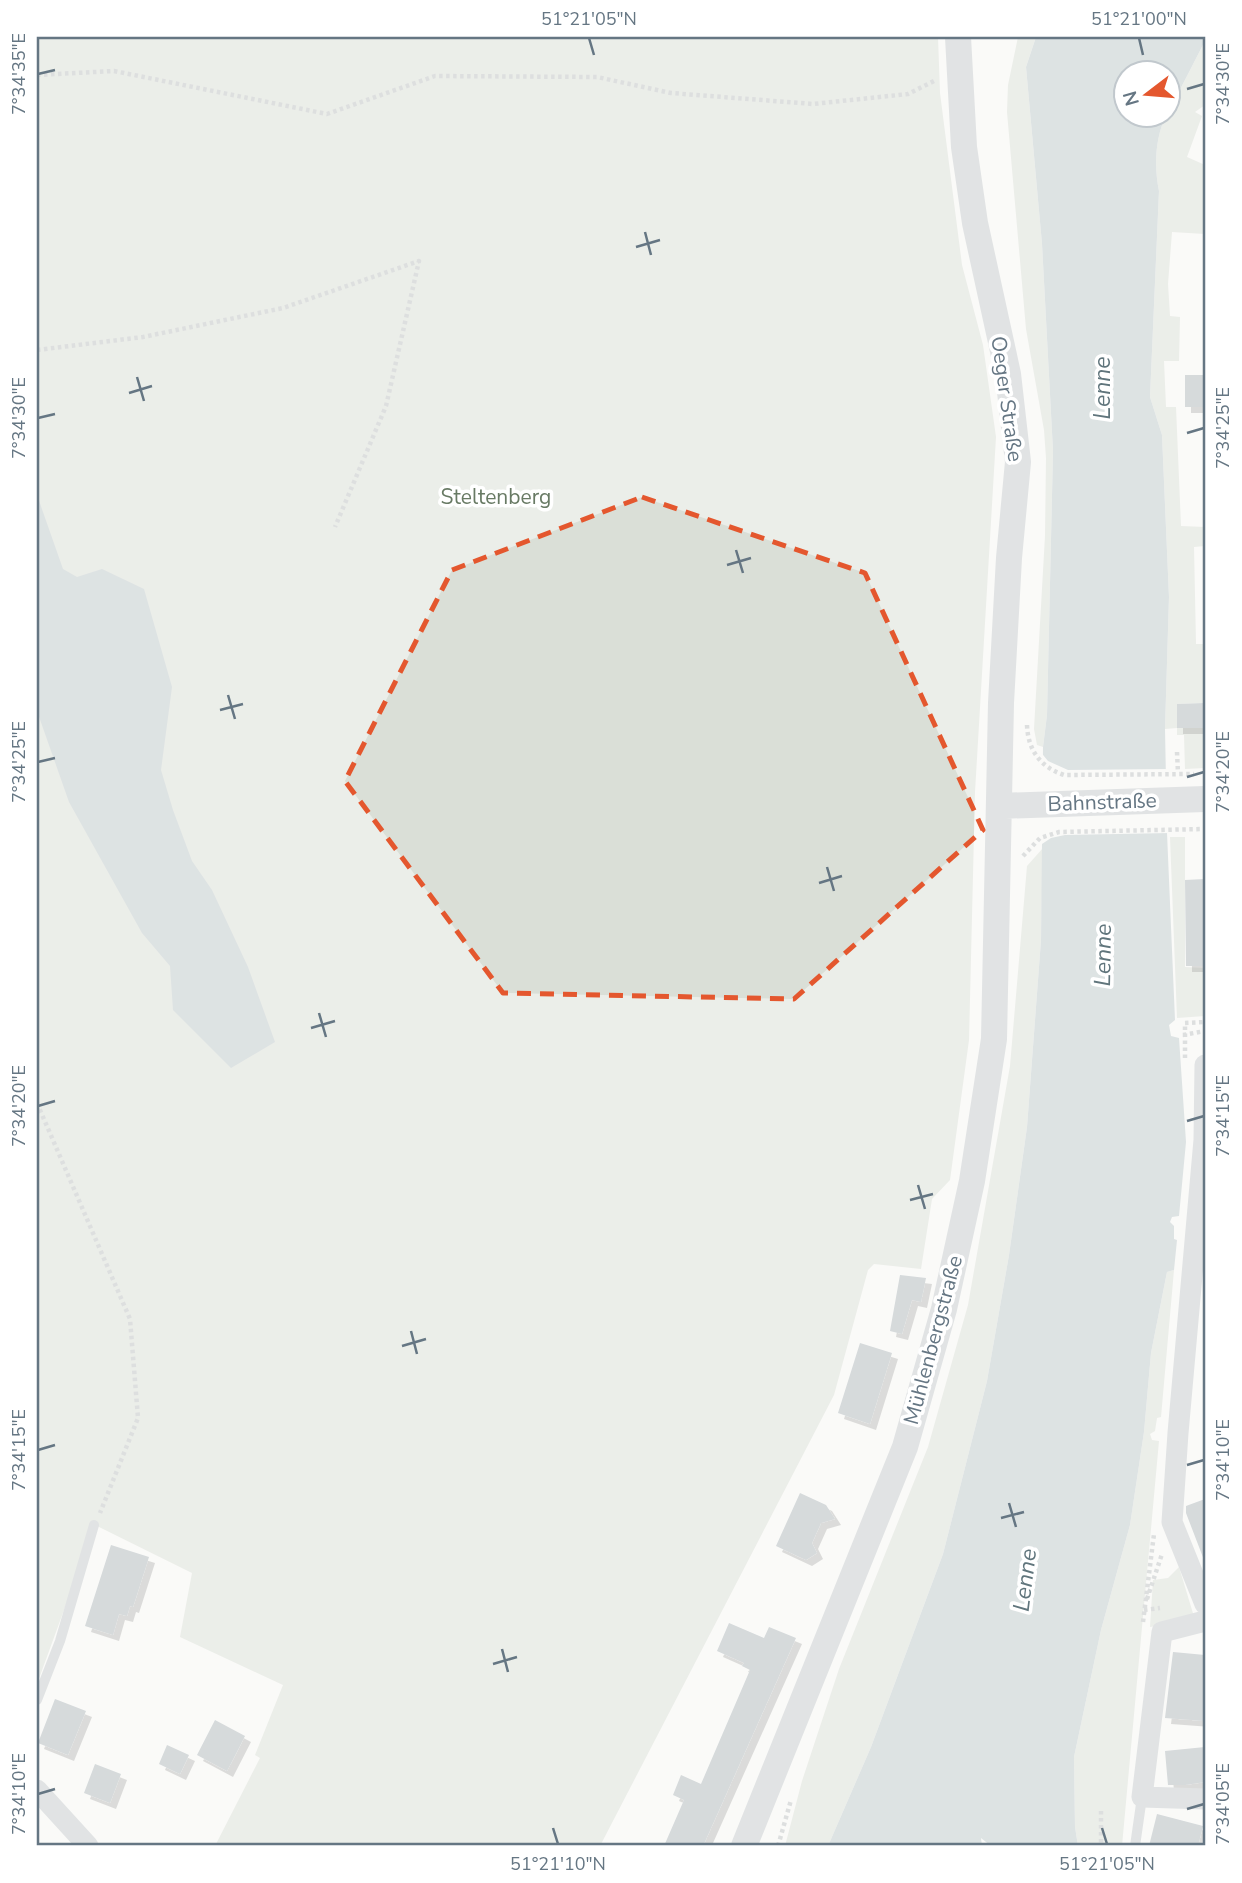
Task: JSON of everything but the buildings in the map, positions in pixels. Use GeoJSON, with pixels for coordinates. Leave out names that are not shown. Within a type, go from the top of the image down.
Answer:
{"type":"FeatureCollection","features":[{"type":"Feature","properties":{"kind":"street","name":"Oeger Straße"},"geometry":{"type":"LineString","coordinates":[[958,37],[964,147],[973,211],[1008,374],[1018,461],[1009,558],[1010,806]]}},
{"type":"Feature","properties":{"kind":"street","name":"Bahnstraße"},"geometry":{"type":"LineString","coordinates":[[1010,806],[1172,800],[1201,787]]}},
{"type":"Feature","properties":{"kind":"street","name":"Mühlenbergstraße"},"geometry":{"type":"LineString","coordinates":[[744,1846],[905,1447],[944,1309],[972,1181],[994,1039],[1010,806]]}},
{"type":"Feature","properties":{"kind":"street"},"geometry":{"type":"LineString","coordinates":[[1205,1065],[1204,1140],[1172,1522],[1205,1604]]}},
{"type":"Feature","properties":{"kind":"street"},"geometry":{"type":"LineString","coordinates":[[1205,1621],[1162,1632],[1142,1797],[1205,1799]]}},
{"type":"Feature","properties":{"kind":"street"},"geometry":{"type":"LineString","coordinates":[[37,1790],[88,1846]]}},
{"type":"Feature","properties":{"kind":"lane"},"geometry":{"type":"LineString","coordinates":[[37,1700],[60,1641],[94,1525]]}},
{"type":"Feature","properties":{"kind":"lane"},"geometry":{"type":"LineString","coordinates":[[1135,1846],[1142,1797]]}},
{"type":"Feature","properties":{"kind":"path"},"geometry":{"type":"LineString","coordinates":[[37,75],[114,71],[327,114],[435,76],[597,77],[671,93],[813,104],[908,94],[959,68]]}},
{"type":"Feature","properties":{"kind":"path"},"geometry":{"type":"LineString","coordinates":[[37,350],[143,337],[283,308],[418,261],[386,406],[335,527]]}},
{"type":"Feature","properties":{"kind":"path"},"geometry":{"type":"LineString","coordinates":[[1029,741],[1035,756],[1042,764],[1064,775],[1178,773],[1201,787]]}},
{"type":"Feature","properties":{"kind":"path"},"geometry":{"type":"LineString","coordinates":[[1177,752],[1178,773]]}},
{"type":"Feature","properties":{"kind":"path"},"geometry":{"type":"LineString","coordinates":[[1021,860],[1028,848],[1040,838],[1052,833],[1205,829]]}},
{"type":"Feature","properties":{"kind":"path"},"geometry":{"type":"LineString","coordinates":[[1183,1035],[1205,1031]]}},
{"type":"Feature","properties":{"kind":"path"},"geometry":{"type":"LineString","coordinates":[[37,1103],[131,1319],[138,1418],[94,1525]]}},
{"type":"Feature","properties":{"kind":"path"},"geometry":{"type":"LineString","coordinates":[[1144,1610],[1172,1522]]}},
{"type":"Feature","properties":{"kind":"path"},"geometry":{"type":"LineString","coordinates":[[1101,1811],[1101,1846]]}},
{"type":"Feature","properties":{"kind":"highlighted area"},"geometry":{"type":"Polygon","coordinates":[[[642,497],[865,573],[983,830],[794,999],[503,993],[345,781],[452,570],[642,497]]]}},
{"type":"Feature","properties":{"kind":"green space","name":"Steltenberg"},"geometry":{"type":"Polygon","coordinates":[[[37,37],[938,37],[940,93],[962,265],[983,345],[996,437],[975,792],[969,1040],[950,1180],[932,1199],[921,1269],[874,1264],[868,1270],[834,1395],[600,1846],[215,1846],[260,1758],[255,1755],[283,1685],[180,1637],[192,1573],[95,1525],[37,1684],[37,37]]]}},
{"type":"Feature","properties":{"kind":"green space"},"geometry":{"type":"Polygon","coordinates":[[[1018,37],[1036,37],[1026,67],[1042,244],[1053,451],[1047,715],[1043,747],[1037,745],[1034,729],[1045,536],[1046,458],[1044,430],[1026,329],[1007,112],[1008,85],[1018,37]]]}},
{"type":"Feature","properties":{"kind":"green space"},"geometry":{"type":"Polygon","coordinates":[[[1205,41],[1205,105],[1195,112],[1202,116],[1187,157],[1205,165],[1205,234],[1172,232],[1168,284],[1170,316],[1180,317],[1179,361],[1164,361],[1166,407],[1176,407],[1181,526],[1205,527],[1205,546],[1194,547],[1196,644],[1205,644],[1205,715],[1204,703],[1177,704],[1178,728],[1204,728],[1205,721],[1205,768],[1185,769],[1184,735],[1177,735],[1177,728],[1165,729],[1169,597],[1162,435],[1150,397],[1159,191],[1156,172],[1158,143],[1161,130],[1182,130],[1182,86],[1205,41]]]}},
{"type":"Feature","properties":{"kind":"green space"},"geometry":{"type":"Polygon","coordinates":[[[1170,837],[1185,837],[1185,967],[1205,968],[1205,1016],[1177,1018],[1170,837]]]}},
{"type":"Feature","properties":{"kind":"green space"},"geometry":{"type":"Polygon","coordinates":[[[1043,848],[1041,940],[1027,1127],[1009,1255],[987,1381],[943,1554],[871,1747],[828,1846],[785,1846],[802,1781],[839,1669],[928,1447],[968,1305],[1010,1066],[1027,866],[1043,848]]]}},
{"type":"Feature","properties":{"kind":"green space"},"geometry":{"type":"Polygon","coordinates":[[[1174,1270],[1161,1417],[1157,1418],[1155,1431],[1150,1434],[1152,1440],[1159,1441],[1122,1846],[1078,1846],[1075,1827],[1074,1757],[1101,1630],[1130,1525],[1144,1432],[1151,1353],[1167,1272],[1174,1270]]]}},
{"type":"Feature","properties":{"kind":"green space"},"geometry":{"type":"Polygon","coordinates":[[[1179,1567],[1195,1620],[1150,1627],[1153,1580],[1168,1578],[1179,1567]]]}},
{"type":"Feature","properties":{"kind":"water","name":"Lenne"},"geometry":{"type":"Polygon","coordinates":[[[1036,37],[1205,37],[1182,86],[1182,60],[1112,60],[1112,130],[1161,130],[1156,153],[1159,191],[1150,397],[1162,435],[1169,597],[1165,729],[1175,1020],[1169,1025],[1171,1036],[1179,1038],[1186,1142],[1179,1216],[1172,1217],[1170,1222],[1174,1226],[1174,1239],[1177,1240],[1174,1270],[1167,1272],[1151,1353],[1144,1432],[1130,1525],[1101,1630],[1074,1757],[1075,1827],[1078,1846],[991,1846],[981,1838],[982,1846],[828,1846],[871,1747],[943,1554],[987,1381],[1009,1255],[1027,1127],[1041,940],[1043,747],[1047,715],[1053,451],[1042,244],[1026,67],[1036,37]]]}},
{"type":"Feature","properties":{"kind":"water"},"geometry":{"type":"Polygon","coordinates":[[[37,495],[63,569],[77,577],[102,569],[144,589],[172,687],[161,770],[192,861],[212,890],[248,967],[275,1042],[231,1068],[173,1010],[170,966],[142,933],[69,802],[37,711],[37,495]]]}},
{"type":"Feature","properties":{"kind":"pier"},"geometry":{"type":"Polygon","coordinates":[[[1039,750],[1048,761],[1068,770],[1169,769],[1170,833],[1065,835],[1051,838],[1039,846],[1039,750]]]}}]}
